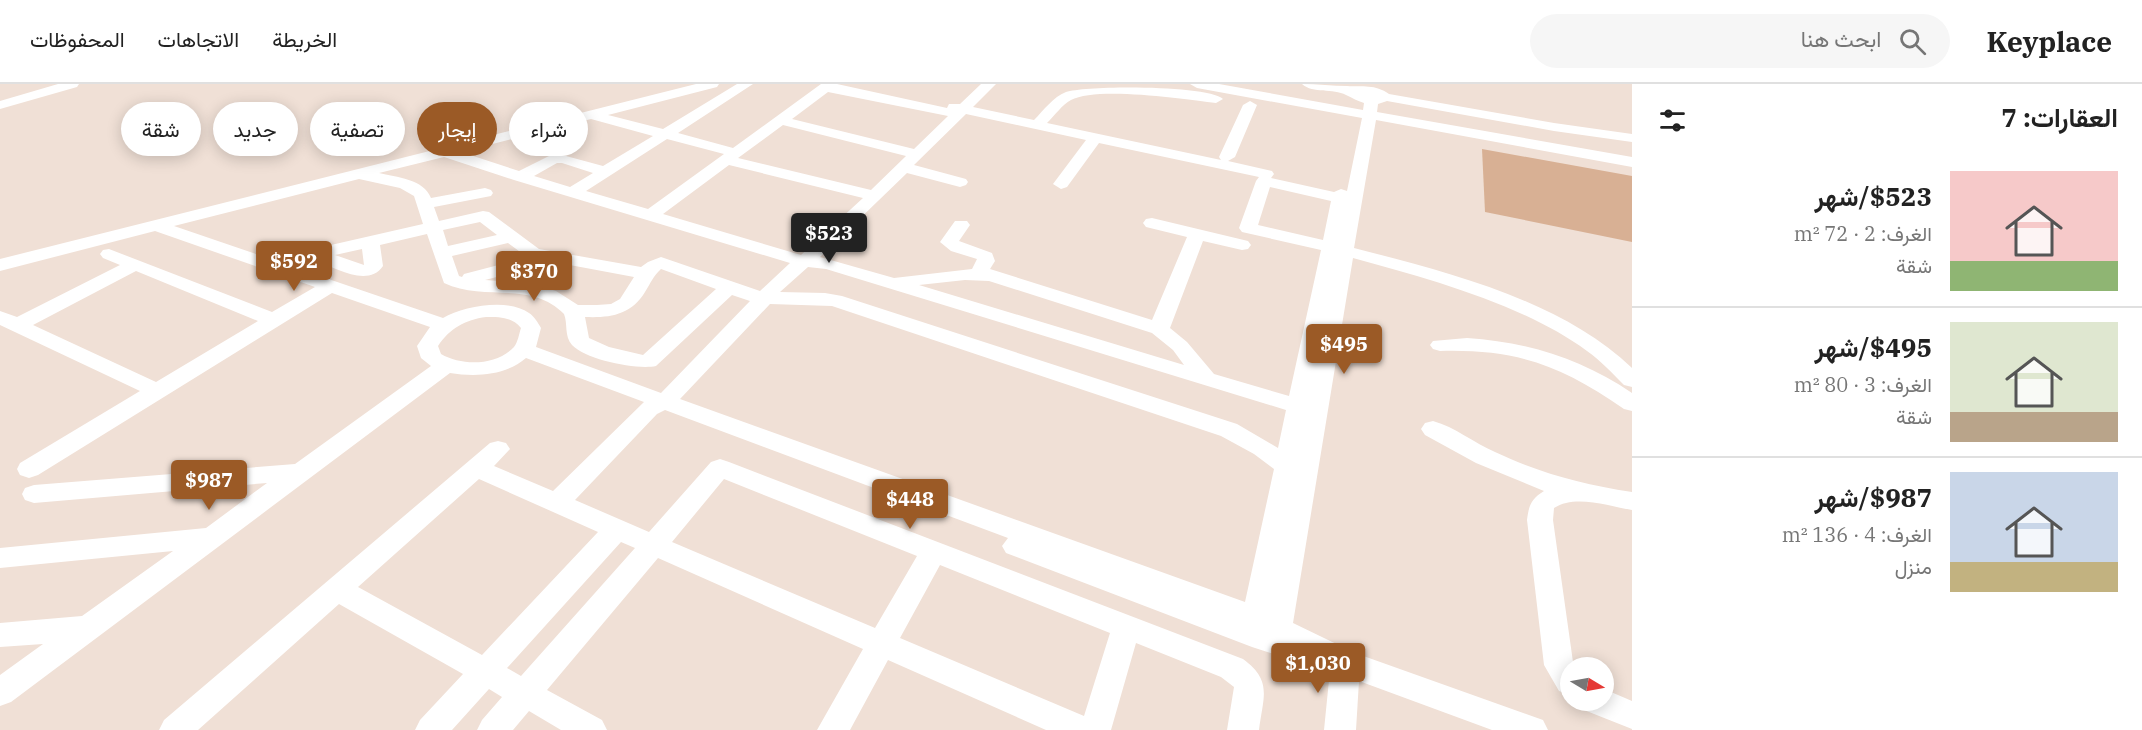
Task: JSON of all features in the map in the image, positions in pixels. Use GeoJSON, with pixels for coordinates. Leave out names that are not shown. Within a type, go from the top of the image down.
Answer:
{"type":"FeatureCollection","features":[{"type":"Feature","properties":{"kind":"street"},"geometry":{"type":"LineString","coordinates":[[0,93],[32,84]]}},
{"type":"Feature","properties":{"kind":"street"},"geometry":{"type":"LineString","coordinates":[[0,105],[72,84]]}},
{"type":"Feature","properties":{"kind":"street"},"geometry":{"type":"LineString","coordinates":[[497,139],[712,84]]}},
{"type":"Feature","properties":{"kind":"street"},"geometry":{"type":"LineString","coordinates":[[573,192],[746,84]]}},
{"type":"Feature","properties":{"kind":"street"},"geometry":{"type":"LineString","coordinates":[[1197,84],[1298,100],[1554,127],[1632,138]]}},
{"type":"Feature","properties":{"kind":"street"},"geometry":{"type":"LineString","coordinates":[[1216,84],[1298,100]]}},
{"type":"Feature","properties":{"kind":"street"},"geometry":{"type":"LineString","coordinates":[[1309,84],[1365,106],[1632,162]]}},
{"type":"Feature","properties":{"kind":"street"},"geometry":{"type":"LineString","coordinates":[[556,503],[798,259],[822,247],[869,194],[908,158],[979,85]]}},
{"type":"Feature","properties":{"kind":"street"},"geometry":{"type":"LineString","coordinates":[[1037,125],[1070,94],[1123,87],[1250,105],[1365,106],[1632,158]]}},
{"type":"Feature","properties":{"kind":"street"},"geometry":{"type":"LineString","coordinates":[[651,215],[824,88],[1037,125],[1266,174]]}},
{"type":"Feature","properties":{"kind":"street"},"geometry":{"type":"LineString","coordinates":[[1269,104],[1298,100]]}},
{"type":"Feature","properties":{"kind":"street"},"geometry":{"type":"LineString","coordinates":[[1227,157],[1250,105]]}},
{"type":"Feature","properties":{"kind":"street"},"geometry":{"type":"LineString","coordinates":[[1265,631],[1365,106]]}},
{"type":"Feature","properties":{"kind":"street"},"geometry":{"type":"LineString","coordinates":[[592,115],[869,194]]}},
{"type":"Feature","properties":{"kind":"street"},"geometry":{"type":"LineString","coordinates":[[780,120],[908,158],[960,182]]}},
{"type":"Feature","properties":{"kind":"street"},"geometry":{"type":"LineString","coordinates":[[1061,184],[1095,137]]}},
{"type":"Feature","properties":{"kind":"street"},"geometry":{"type":"LineString","coordinates":[[0,266],[430,156]]}},
{"type":"Feature","properties":{"kind":"street"},"geometry":{"type":"LineString","coordinates":[[457,156],[520,177],[798,259],[819,271],[886,286],[1307,414]]}},
{"type":"Feature","properties":{"kind":"street"},"geometry":{"type":"LineString","coordinates":[[520,177],[555,158],[606,172]]}},
{"type":"Feature","properties":{"kind":"street"},"geometry":{"type":"LineString","coordinates":[[360,174],[410,186],[421,193],[448,276],[455,282],[475,286],[508,286],[544,292],[573,311],[578,324],[578,337],[585,345],[644,363],[649,361],[729,287]]}},
{"type":"Feature","properties":{"kind":"street"},"geometry":{"type":"LineString","coordinates":[[1348,199],[1264,181],[1248,228],[1339,248],[1434,275],[1537,314],[1569,330],[1605,355],[1632,380]]}},
{"type":"Feature","properties":{"kind":"street"},"geometry":{"type":"LineString","coordinates":[[425,204],[485,193]]}},
{"type":"Feature","properties":{"kind":"street"},"geometry":{"type":"LineString","coordinates":[[283,269],[315,254],[483,216],[510,237],[529,258]]}},
{"type":"Feature","properties":{"kind":"street"},"geometry":{"type":"LineString","coordinates":[[1152,223],[1242,245]]}},
{"type":"Feature","properties":{"kind":"street"},"geometry":{"type":"LineString","coordinates":[[154,225],[445,325]]}},
{"type":"Feature","properties":{"kind":"street"},"geometry":{"type":"LineString","coordinates":[[961,225],[949,242],[953,246],[986,256],[986,261],[978,273]]}},
{"type":"Feature","properties":{"kind":"street"},"geometry":{"type":"LineString","coordinates":[[1159,329],[1197,234]]}},
{"type":"Feature","properties":{"kind":"street"},"geometry":{"type":"LineString","coordinates":[[441,253],[510,237]]}},
{"type":"Feature","properties":{"kind":"street"},"geometry":{"type":"LineString","coordinates":[[315,254],[362,271],[368,271],[374,266],[370,241]]}},
{"type":"Feature","properties":{"kind":"street"},"geometry":{"type":"LineString","coordinates":[[109,254],[273,320]]}},
{"type":"Feature","properties":{"kind":"street"},"geometry":{"type":"LineString","coordinates":[[508,286],[529,258]]}},
{"type":"Feature","properties":{"kind":"street"},"geometry":{"type":"LineString","coordinates":[[455,282],[529,258],[647,274]]}},
{"type":"Feature","properties":{"kind":"street"},"geometry":{"type":"LineString","coordinates":[[573,311],[607,310],[621,307],[630,301],[654,264],[664,263],[759,297],[799,296],[835,300],[1185,414],[1246,439],[1295,473]]}},
{"type":"Feature","properties":{"kind":"street"},"geometry":{"type":"LineString","coordinates":[[9,321],[136,264]]}},
{"type":"Feature","properties":{"kind":"street"},"geometry":{"type":"LineString","coordinates":[[886,286],[978,273],[1002,279],[1159,329],[1180,346],[1211,385]]}},
{"type":"Feature","properties":{"kind":"street"},"geometry":{"type":"LineString","coordinates":[[29,469],[331,285]]}},
{"type":"Feature","properties":{"kind":"street"},"geometry":{"type":"LineString","coordinates":[[479,312],[513,313],[522,317],[531,328],[529,342],[517,354],[492,367],[471,370],[444,367],[432,358],[428,347],[433,336],[445,325],[479,312]]}},
{"type":"Feature","properties":{"kind":"street"},"geometry":{"type":"LineString","coordinates":[[9,321],[159,391]]}},
{"type":"Feature","properties":{"kind":"street"},"geometry":{"type":"LineString","coordinates":[[1440,345],[1473,343],[1503,346],[1538,354],[1570,366],[1632,404]]}},
{"type":"Feature","properties":{"kind":"street"},"geometry":{"type":"LineString","coordinates":[[517,354],[656,402],[1334,658],[1532,730]]}},
{"type":"Feature","properties":{"kind":"street"},"geometry":{"type":"LineString","coordinates":[[0,692],[444,367]]}},
{"type":"Feature","properties":{"kind":"street"},"geometry":{"type":"LineString","coordinates":[[1433,429],[1502,466],[1541,482],[1582,493]]}},
{"type":"Feature","properties":{"kind":"street"},"geometry":{"type":"LineString","coordinates":[[176,730],[498,448]]}},
{"type":"Feature","properties":{"kind":"street"},"geometry":{"type":"LineString","coordinates":[[476,468],[1081,730]]}},
{"type":"Feature","properties":{"kind":"street"},"geometry":{"type":"LineString","coordinates":[[493,730],[720,468],[1239,673],[1249,685],[1243,730]]}},
{"type":"Feature","properties":{"kind":"street"},"geometry":{"type":"LineString","coordinates":[[34,494],[300,472]]}},
{"type":"Feature","properties":{"kind":"street"},"geometry":{"type":"LineString","coordinates":[[1560,668],[1540,520],[1542,504],[1557,494],[1582,493],[1629,497]]}},
{"type":"Feature","properties":{"kind":"street"},"geometry":{"type":"LineString","coordinates":[[431,730],[617,530]]}},
{"type":"Feature","properties":{"kind":"street"},"geometry":{"type":"LineString","coordinates":[[0,558],[210,537]]}},
{"type":"Feature","properties":{"kind":"street"},"geometry":{"type":"LineString","coordinates":[[833,730],[933,553]]}},
{"type":"Feature","properties":{"kind":"street"},"geometry":{"type":"LineString","coordinates":[[336,589],[591,730]]}},
{"type":"Feature","properties":{"kind":"street"},"geometry":{"type":"LineString","coordinates":[[0,635],[88,627]]}},
{"type":"Feature","properties":{"kind":"street"},"geometry":{"type":"LineString","coordinates":[[1095,730],[1126,627]]}},
{"type":"Feature","properties":{"kind":"street"},"geometry":{"type":"LineString","coordinates":[[1334,658],[1340,730]]}},
{"type":"Feature","properties":{"kind":"street"},"geometry":{"type":"LineString","coordinates":[[1614,708],[1632,715]]}},
{"type":"Feature","properties":{"kind":"shaded area"},"geometry":{"type":"Polygon","coordinates":[[[1482,149],[1632,176],[1632,242],[1485,212],[1482,149]]]}}]}
